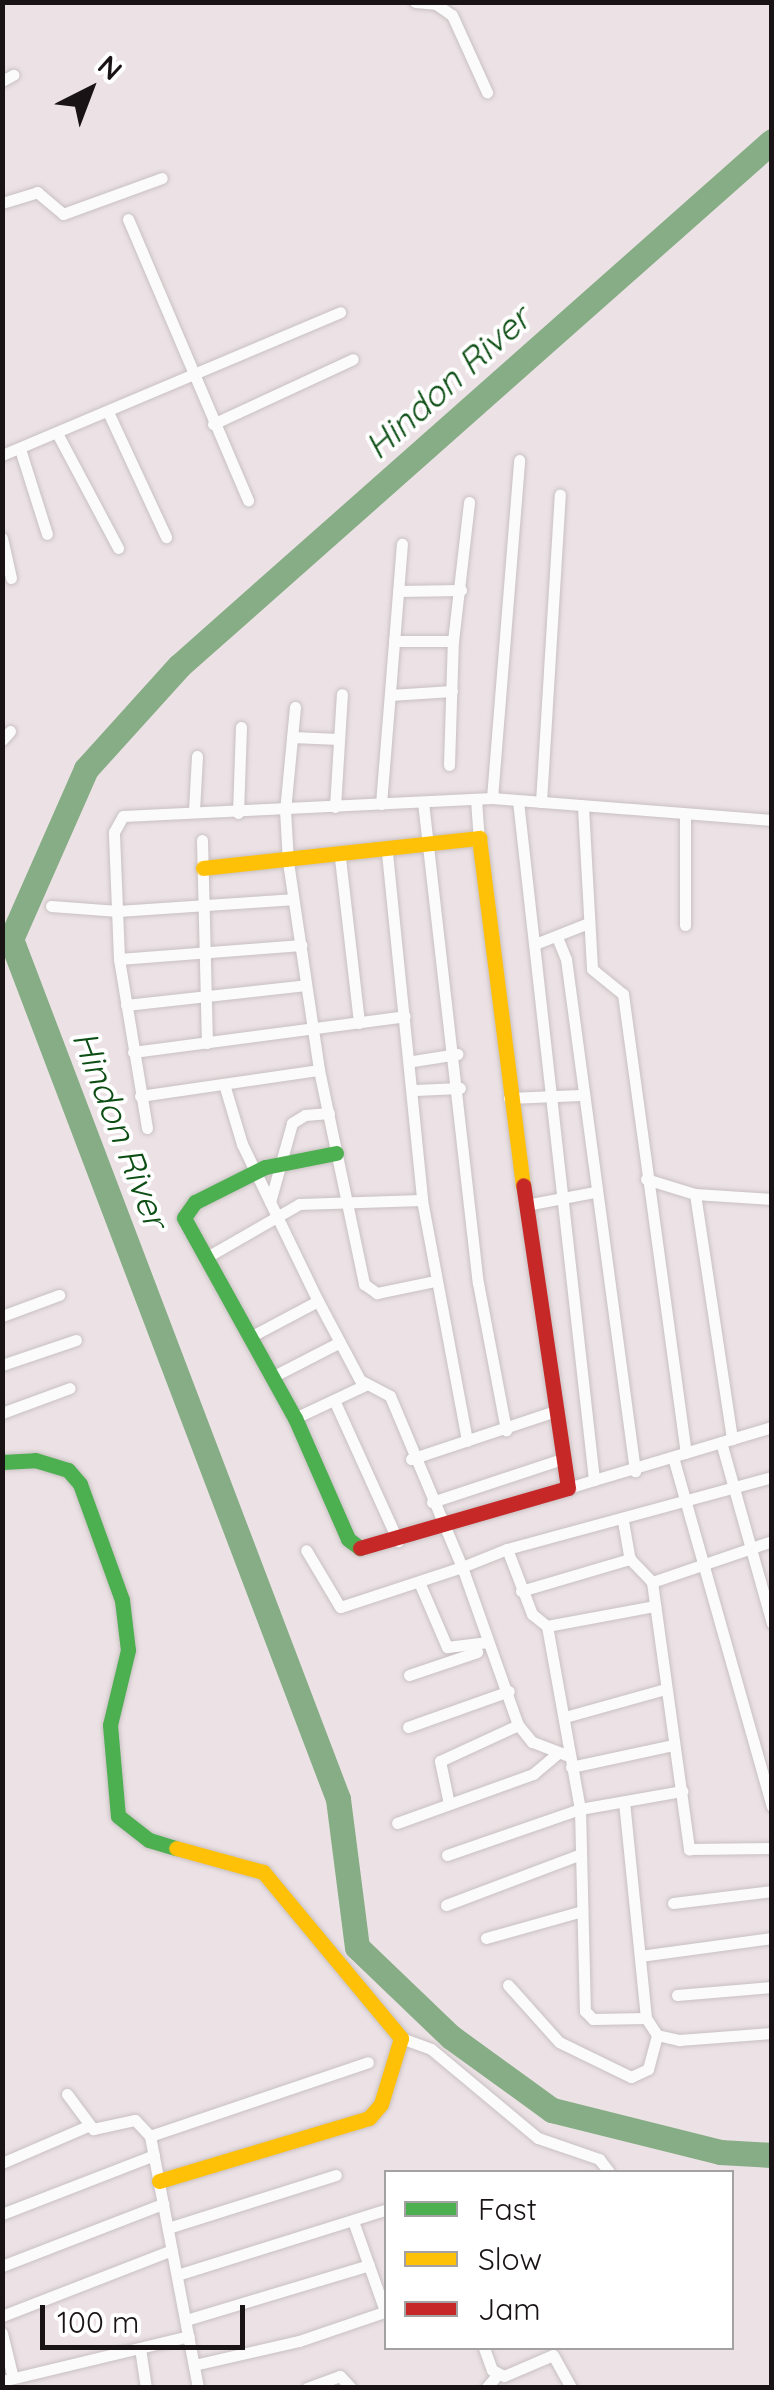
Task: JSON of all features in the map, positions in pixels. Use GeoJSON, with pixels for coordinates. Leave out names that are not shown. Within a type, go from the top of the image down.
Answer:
{"type":"FeatureCollection","features":[{"type":"Feature","properties":{"kind":"street"},"geometry":{"type":"LineString","coordinates":[[415,2],[436,4],[452,15],[487,92]]}},
{"type":"Feature","properties":{"kind":"street"},"geometry":{"type":"LineString","coordinates":[[2,203],[37,192],[63,214],[162,178]]}},
{"type":"Feature","properties":{"kind":"street"},"geometry":{"type":"LineString","coordinates":[[128,219],[248,501]]}},
{"type":"Feature","properties":{"kind":"street"},"geometry":{"type":"LineString","coordinates":[[2,454],[58,435],[340,312]]}},
{"type":"Feature","properties":{"kind":"street"},"geometry":{"type":"LineString","coordinates":[[213,424],[353,359]]}},
{"type":"Feature","properties":{"kind":"street"},"geometry":{"type":"LineString","coordinates":[[108,412],[166,537]]}},
{"type":"Feature","properties":{"kind":"street"},"geometry":{"type":"LineString","coordinates":[[58,435],[118,548]]}},
{"type":"Feature","properties":{"kind":"street"},"geometry":{"type":"LineString","coordinates":[[20,449],[46,534]]}},
{"type":"Feature","properties":{"kind":"street"},"geometry":{"type":"LineString","coordinates":[[492,798],[518,460]]}},
{"type":"Feature","properties":{"kind":"street"},"geometry":{"type":"LineString","coordinates":[[541,802],[560,495]]}},
{"type":"Feature","properties":{"kind":"street"},"geometry":{"type":"LineString","coordinates":[[448,765],[453,641],[470,502]]}},
{"type":"Feature","properties":{"kind":"street"},"geometry":{"type":"LineString","coordinates":[[2,538],[11,578]]}},
{"type":"Feature","properties":{"kind":"street"},"geometry":{"type":"LineString","coordinates":[[382,804],[402,544]]}},
{"type":"Feature","properties":{"kind":"street"},"geometry":{"type":"LineString","coordinates":[[398,592],[461,590]]}},
{"type":"Feature","properties":{"kind":"street"},"geometry":{"type":"LineString","coordinates":[[394,641],[453,641]]}},
{"type":"Feature","properties":{"kind":"street"},"geometry":{"type":"LineString","coordinates":[[390,694],[452,691]]}},
{"type":"Feature","properties":{"kind":"street"},"geometry":{"type":"LineString","coordinates":[[334,807],[342,694]]}},
{"type":"Feature","properties":{"kind":"street"},"geometry":{"type":"LineString","coordinates":[[295,707],[284,810],[288,862],[312,1030],[346,1198],[370,1290],[435,1282]]}},
{"type":"Feature","properties":{"kind":"street"},"geometry":{"type":"LineString","coordinates":[[238,812],[242,727]]}},
{"type":"Feature","properties":{"kind":"street"},"geometry":{"type":"LineString","coordinates":[[292,737],[339,739]]}},
{"type":"Feature","properties":{"kind":"street"},"geometry":{"type":"LineString","coordinates":[[194,811],[197,756]]}},
{"type":"Feature","properties":{"kind":"street"},"geometry":{"type":"LineString","coordinates":[[476,798],[509,1098],[552,1412],[568,1488]]}},
{"type":"Feature","properties":{"kind":"street"},"geometry":{"type":"LineString","coordinates":[[147,1128],[119,960],[118,820],[194,811],[492,798],[772,820]]}},
{"type":"Feature","properties":{"kind":"street"},"geometry":{"type":"LineString","coordinates":[[518,801],[594,1480]]}},
{"type":"Feature","properties":{"kind":"street"},"geometry":{"type":"LineString","coordinates":[[423,802],[457,1054],[478,1283],[506,1430]]}},
{"type":"Feature","properties":{"kind":"street"},"geometry":{"type":"LineString","coordinates":[[583,807],[586,924],[592,969],[623,994],[686,1453]]}},
{"type":"Feature","properties":{"kind":"street"},"geometry":{"type":"LineString","coordinates":[[685,926],[686,814]]}},
{"type":"Feature","properties":{"kind":"street"},"geometry":{"type":"LineString","coordinates":[[203,868],[340,858],[479,838]]}},
{"type":"Feature","properties":{"kind":"street"},"geometry":{"type":"LineString","coordinates":[[202,840],[207,1043]]}},
{"type":"Feature","properties":{"kind":"street"},"geometry":{"type":"LineString","coordinates":[[387,852],[413,1060],[422,1200],[466,1441]]}},
{"type":"Feature","properties":{"kind":"street"},"geometry":{"type":"LineString","coordinates":[[340,858],[359,1023]]}},
{"type":"Feature","properties":{"kind":"street"},"geometry":{"type":"LineString","coordinates":[[52,906],[118,911],[292,899]]}},
{"type":"Feature","properties":{"kind":"street"},"geometry":{"type":"LineString","coordinates":[[534,944],[586,924]]}},
{"type":"Feature","properties":{"kind":"street"},"geometry":{"type":"LineString","coordinates":[[557,937],[566,959],[580,1095],[636,1471]]}},
{"type":"Feature","properties":{"kind":"street"},"geometry":{"type":"LineString","coordinates":[[119,960],[301,945]]}},
{"type":"Feature","properties":{"kind":"street"},"geometry":{"type":"LineString","coordinates":[[126,1005],[306,986]]}},
{"type":"Feature","properties":{"kind":"street"},"geometry":{"type":"LineString","coordinates":[[134,1052],[405,1016]]}},
{"type":"Feature","properties":{"kind":"street"},"geometry":{"type":"LineString","coordinates":[[413,1060],[457,1054]]}},
{"type":"Feature","properties":{"kind":"street"},"geometry":{"type":"LineString","coordinates":[[140,1096],[319,1070]]}},
{"type":"Feature","properties":{"kind":"street"},"geometry":{"type":"LineString","coordinates":[[224,1084],[256,1171],[318,1301],[365,1384],[390,1396],[411,1459],[462,1567],[518,1725],[532,1742],[566,1759]]}},
{"type":"Feature","properties":{"kind":"street"},"geometry":{"type":"LineString","coordinates":[[415,1090],[460,1088]]}},
{"type":"Feature","properties":{"kind":"street"},"geometry":{"type":"LineString","coordinates":[[509,1098],[580,1095]]}},
{"type":"Feature","properties":{"kind":"street"},"geometry":{"type":"LineString","coordinates":[[270,1202],[297,1118],[328,1113]]}},
{"type":"Feature","properties":{"kind":"street"},"geometry":{"type":"LineString","coordinates":[[336,1153],[281,1161],[256,1171],[186,1210],[187,1228],[296,1418],[348,1539],[363,1550],[772,1427]]}},
{"type":"Feature","properties":{"kind":"street"},"geometry":{"type":"LineString","coordinates":[[646,1179],[696,1194],[772,1200]]}},
{"type":"Feature","properties":{"kind":"street"},"geometry":{"type":"LineString","coordinates":[[526,1205],[594,1192]]}},
{"type":"Feature","properties":{"kind":"street"},"geometry":{"type":"LineString","coordinates":[[696,1194],[732,1488],[772,1622]]}},
{"type":"Feature","properties":{"kind":"street"},"geometry":{"type":"LineString","coordinates":[[207,1257],[299,1204],[346,1198],[422,1200]]}},
{"type":"Feature","properties":{"kind":"street"},"geometry":{"type":"LineString","coordinates":[[2,1301],[5,1315],[60,1295]]}},
{"type":"Feature","properties":{"kind":"street"},"geometry":{"type":"LineString","coordinates":[[250,1337],[318,1301]]}},
{"type":"Feature","properties":{"kind":"street"},"geometry":{"type":"LineString","coordinates":[[2,1365],[76,1340]]}},
{"type":"Feature","properties":{"kind":"street"},"geometry":{"type":"LineString","coordinates":[[272,1377],[340,1342]]}},
{"type":"Feature","properties":{"kind":"street"},"geometry":{"type":"LineString","coordinates":[[296,1418],[365,1384]]}},
{"type":"Feature","properties":{"kind":"street"},"geometry":{"type":"LineString","coordinates":[[2,1413],[70,1388]]}},
{"type":"Feature","properties":{"kind":"street"},"geometry":{"type":"LineString","coordinates":[[334,1400],[398,1541]]}},
{"type":"Feature","properties":{"kind":"street"},"geometry":{"type":"LineString","coordinates":[[411,1459],[552,1412]]}},
{"type":"Feature","properties":{"kind":"street"},"geometry":{"type":"LineString","coordinates":[[673,1457],[708,1564],[772,1806]]}},
{"type":"Feature","properties":{"kind":"street"},"geometry":{"type":"LineString","coordinates":[[432,1502],[562,1459]]}},
{"type":"Feature","properties":{"kind":"street"},"geometry":{"type":"LineString","coordinates":[[2,1462],[35,1460],[68,1470],[80,1484],[122,1600],[128,1650],[110,1725],[118,1816],[149,1840],[263,1872],[401,2038],[430,2049],[538,2138],[598,2159],[606,2170]]}},
{"type":"Feature","properties":{"kind":"street"},"geometry":{"type":"LineString","coordinates":[[306,1550],[340,1608],[506,1549],[623,1521],[772,1476]]}},
{"type":"Feature","properties":{"kind":"street"},"geometry":{"type":"LineString","coordinates":[[623,1521],[630,1559],[652,1582],[689,1849],[772,1848]]}},
{"type":"Feature","properties":{"kind":"street"},"geometry":{"type":"LineString","coordinates":[[652,1582],[772,1541]]}},
{"type":"Feature","properties":{"kind":"street"},"geometry":{"type":"LineString","coordinates":[[506,1549],[536,1620],[548,1626],[655,1606]]}},
{"type":"Feature","properties":{"kind":"street"},"geometry":{"type":"LineString","coordinates":[[521,1591],[630,1559]]}},
{"type":"Feature","properties":{"kind":"street"},"geometry":{"type":"LineString","coordinates":[[419,1582],[447,1647],[489,1644]]}},
{"type":"Feature","properties":{"kind":"street"},"geometry":{"type":"LineString","coordinates":[[548,1626],[565,1718],[566,1759],[580,1809],[587,2015],[646,2018]]}},
{"type":"Feature","properties":{"kind":"street"},"geometry":{"type":"LineString","coordinates":[[409,1675],[489,1644]]}},
{"type":"Feature","properties":{"kind":"street"},"geometry":{"type":"LineString","coordinates":[[565,1718],[665,1689]]}},
{"type":"Feature","properties":{"kind":"street"},"geometry":{"type":"LineString","coordinates":[[408,1727],[509,1691]]}},
{"type":"Feature","properties":{"kind":"street"},"geometry":{"type":"LineString","coordinates":[[449,1804],[440,1761],[518,1725]]}},
{"type":"Feature","properties":{"kind":"street"},"geometry":{"type":"LineString","coordinates":[[397,1823],[566,1759],[674,1745]]}},
{"type":"Feature","properties":{"kind":"street"},"geometry":{"type":"LineString","coordinates":[[447,1855],[580,1809],[682,1791]]}},
{"type":"Feature","properties":{"kind":"street"},"geometry":{"type":"LineString","coordinates":[[624,1802],[646,2018],[658,2035]]}},
{"type":"Feature","properties":{"kind":"street"},"geometry":{"type":"LineString","coordinates":[[446,1905],[581,1854]]}},
{"type":"Feature","properties":{"kind":"street"},"geometry":{"type":"LineString","coordinates":[[673,1903],[772,1891]]}},
{"type":"Feature","properties":{"kind":"street"},"geometry":{"type":"LineString","coordinates":[[486,1938],[582,1911]]}},
{"type":"Feature","properties":{"kind":"street"},"geometry":{"type":"LineString","coordinates":[[640,1956],[772,1938]]}},
{"type":"Feature","properties":{"kind":"street"},"geometry":{"type":"LineString","coordinates":[[508,1986],[558,2042],[631,2077],[648,2069],[658,2035]]}},
{"type":"Feature","properties":{"kind":"street"},"geometry":{"type":"LineString","coordinates":[[678,1995],[772,1987]]}},
{"type":"Feature","properties":{"kind":"street"},"geometry":{"type":"LineString","coordinates":[[658,2035],[772,2033]]}},
{"type":"Feature","properties":{"kind":"street"},"geometry":{"type":"LineString","coordinates":[[159,2180],[369,2118],[380,2104],[401,2038]]}},
{"type":"Feature","properties":{"kind":"street"},"geometry":{"type":"LineString","coordinates":[[150,2136],[368,2062]]}},
{"type":"Feature","properties":{"kind":"street"},"geometry":{"type":"LineString","coordinates":[[67,2094],[88,2126]]}},
{"type":"Feature","properties":{"kind":"street"},"geometry":{"type":"LineString","coordinates":[[2,2164],[88,2126],[102,2130],[135,2120],[150,2136],[198,2388]]}},
{"type":"Feature","properties":{"kind":"street"},"geometry":{"type":"LineString","coordinates":[[2,2214],[154,2155]]}},
{"type":"Feature","properties":{"kind":"street"},"geometry":{"type":"LineString","coordinates":[[168,2228],[336,2175]]}},
{"type":"Feature","properties":{"kind":"street"},"geometry":{"type":"LineString","coordinates":[[2,2266],[164,2204]]}},
{"type":"Feature","properties":{"kind":"street"},"geometry":{"type":"LineString","coordinates":[[178,2275],[384,2210]]}},
{"type":"Feature","properties":{"kind":"street"},"geometry":{"type":"LineString","coordinates":[[352,2221],[384,2306]]}},
{"type":"Feature","properties":{"kind":"street"},"geometry":{"type":"LineString","coordinates":[[2,2316],[172,2250]]}},
{"type":"Feature","properties":{"kind":"street"},"geometry":{"type":"LineString","coordinates":[[186,2320],[369,2266]]}},
{"type":"Feature","properties":{"kind":"street"},"geometry":{"type":"LineString","coordinates":[[194,2364],[299,2341],[384,2312]]}},
{"type":"Feature","properties":{"kind":"street"},"geometry":{"type":"LineString","coordinates":[[2,2333],[8,2379],[189,2336]]}},
{"type":"Feature","properties":{"kind":"street"},"geometry":{"type":"LineString","coordinates":[[140,2348],[146,2388]]}},
{"type":"Feature","properties":{"kind":"street"},"geometry":{"type":"LineString","coordinates":[[485,2350],[498,2374]]}},
{"type":"Feature","properties":{"kind":"street"},"geometry":{"type":"LineString","coordinates":[[486,2388],[498,2374],[553,2355],[571,2388]]}},
{"type":"Feature","properties":{"kind":"street"},"geometry":{"type":"LineString","coordinates":[[306,2388],[340,2376],[351,2388]]}},
{"type":"Feature","properties":{"kind":"waterway","name":"Hindon River"},"geometry":{"type":"LineString","coordinates":[[772,141],[179,666],[86,769],[11,939],[338,1799],[357,1947],[451,2037],[552,2110],[720,2152],[772,2155]]}},
{"type":"Feature","properties":{"kind":"traffic: fast"},"geometry":{"type":"LineString","coordinates":[[336,1153],[265,1167],[195,1202],[184,1218],[295,1418],[348,1539],[360,1548]]}},
{"type":"Feature","properties":{"kind":"traffic: fast"},"geometry":{"type":"LineString","coordinates":[[2,1462],[35,1460],[68,1470],[80,1484],[122,1600],[128,1650],[110,1725],[118,1816],[149,1840],[176,1848]]}},
{"type":"Feature","properties":{"kind":"traffic: slow"},"geometry":{"type":"LineString","coordinates":[[203,868],[479,838],[523,1185]]}},
{"type":"Feature","properties":{"kind":"traffic: slow"},"geometry":{"type":"LineString","coordinates":[[159,2181],[369,2118],[381,2104],[401,2038],[263,1872],[176,1848]]}},
{"type":"Feature","properties":{"kind":"traffic: jam"},"geometry":{"type":"LineString","coordinates":[[360,1548],[568,1488],[523,1185]]}}]}
